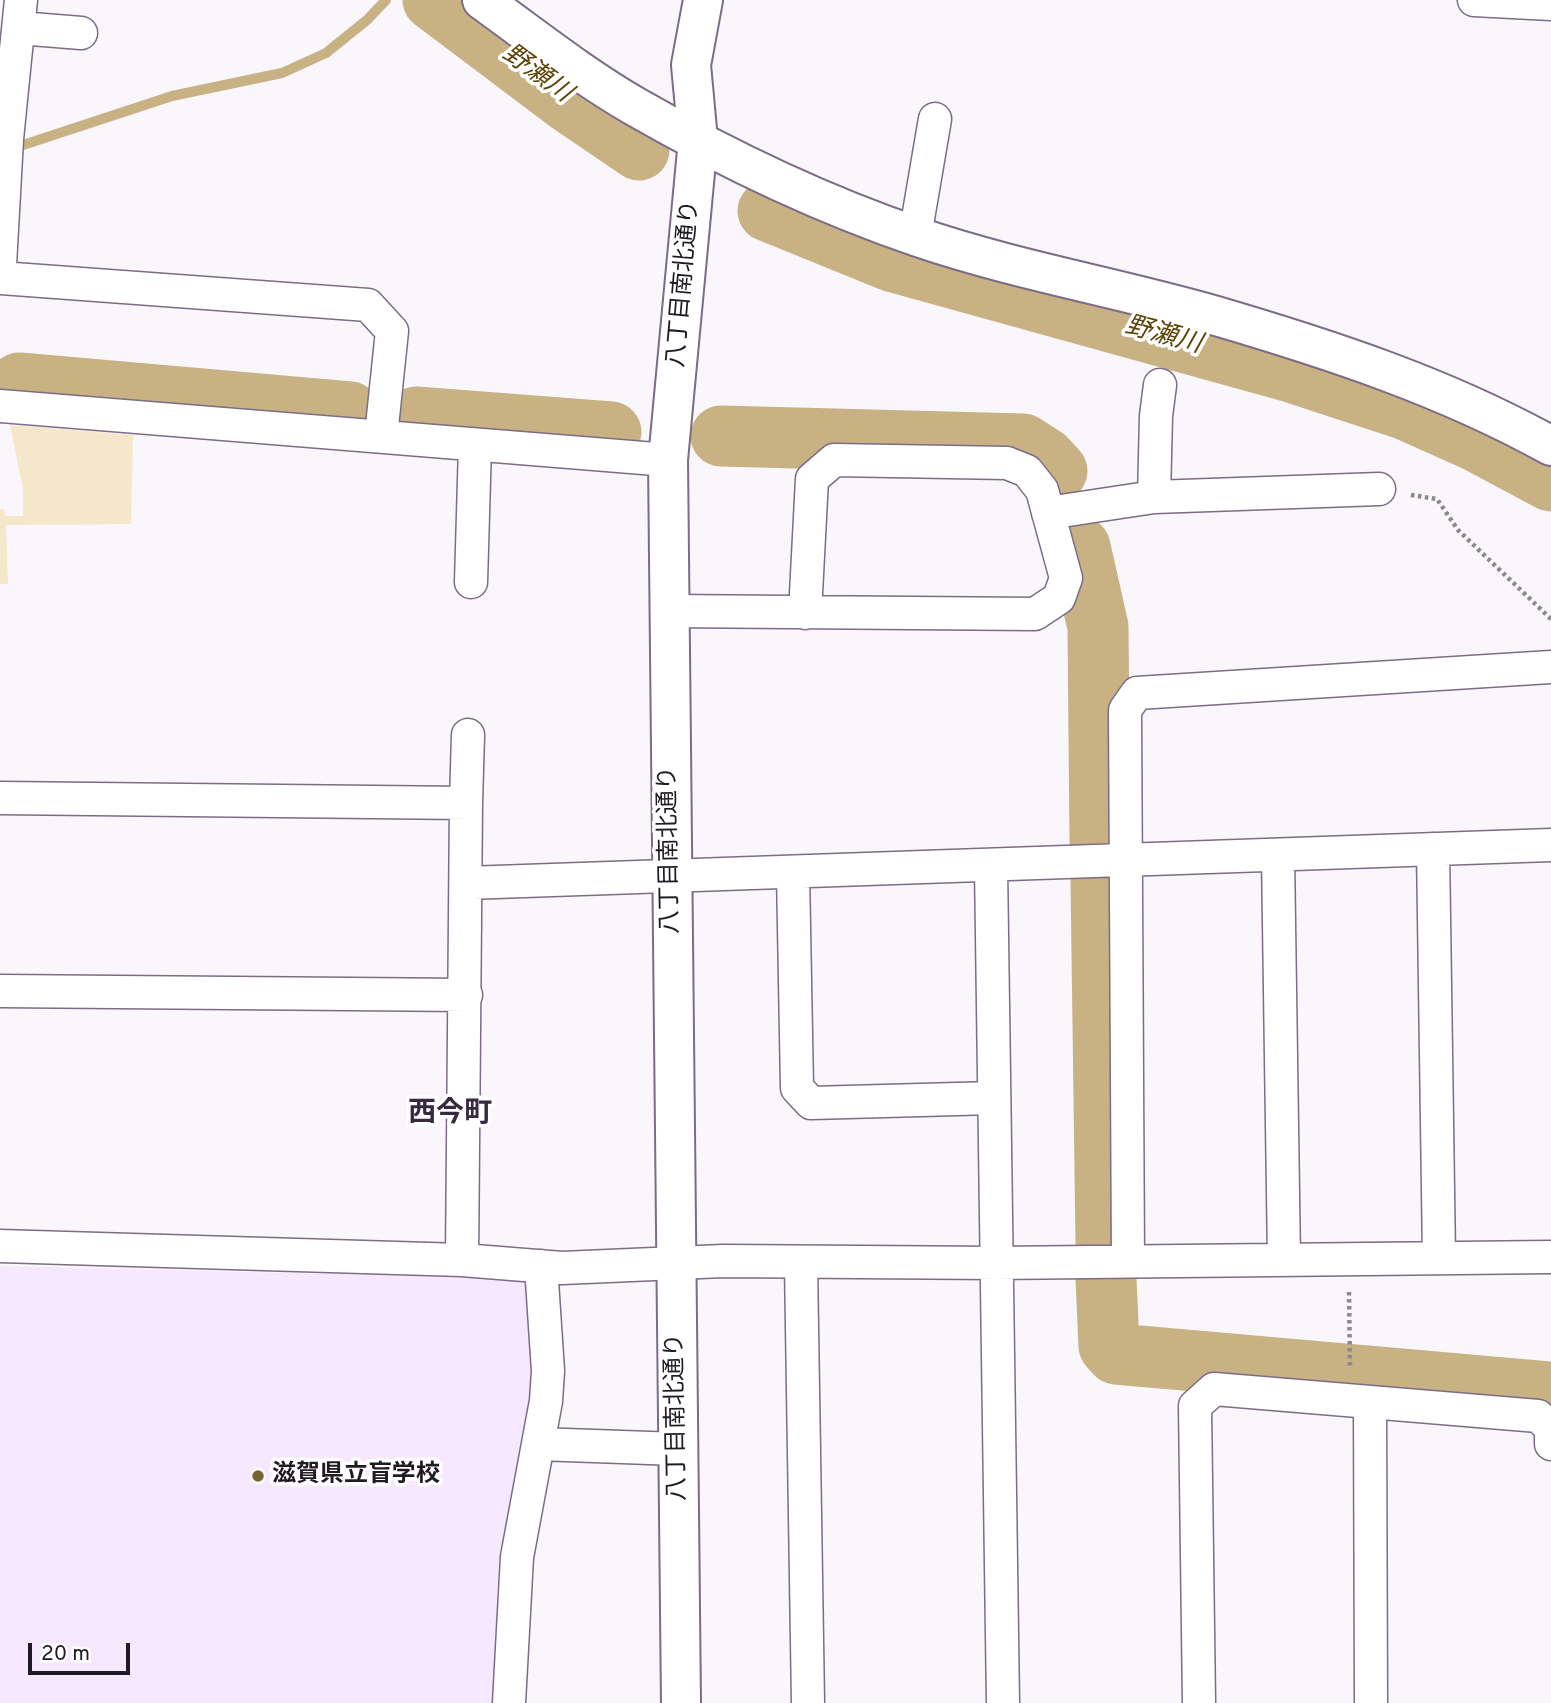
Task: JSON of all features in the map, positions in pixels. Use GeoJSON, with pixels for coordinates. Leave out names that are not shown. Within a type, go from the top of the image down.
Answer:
{"type":"FeatureCollection","features":[{"type":"Feature","properties":{"kind":"street"},"geometry":{"type":"LineString","coordinates":[[482,0],[634,106],[783,182],[915,236],[985,258],[1212,315],[1386,370],[1499,417],[1551,446]]}},
{"type":"Feature","properties":{"kind":"street","name":"八丁目南北通り"},"geometry":{"type":"LineString","coordinates":[[681,1703],[668,460],[698,140],[691,65],[703,0]]}},
{"type":"Feature","properties":{"kind":"street"},"geometry":{"type":"LineString","coordinates":[[1474,0],[1551,4]]}},
{"type":"Feature","properties":{"kind":"street"},"geometry":{"type":"LineString","coordinates":[[0,265],[4,139],[20,14],[81,33]]}},
{"type":"Feature","properties":{"kind":"street"},"geometry":{"type":"LineString","coordinates":[[915,236],[935,118]]}},
{"type":"Feature","properties":{"kind":"street"},"geometry":{"type":"LineString","coordinates":[[0,278],[368,305],[392,331],[381,436]]}},
{"type":"Feature","properties":{"kind":"street"},"geometry":{"type":"LineString","coordinates":[[1154,497],[1156,416],[1160,385]]}},
{"type":"Feature","properties":{"kind":"street"},"geometry":{"type":"LineString","coordinates":[[0,406],[668,460]]}},
{"type":"Feature","properties":{"kind":"street"},"geometry":{"type":"LineString","coordinates":[[471,582],[475,446]]}},
{"type":"Feature","properties":{"kind":"street"},"geometry":{"type":"LineString","coordinates":[[668,611],[805,613],[1035,614],[1059,598],[1066,578],[1042,490],[1027,471],[1007,463],[834,460],[812,479],[805,613]]}},
{"type":"Feature","properties":{"kind":"street"},"geometry":{"type":"LineString","coordinates":[[1048,513],[1154,497],[1379,489]]}},
{"type":"Feature","properties":{"kind":"street"},"geometry":{"type":"LineString","coordinates":[[1128,1261],[1125,710],[1137,693],[1551,667]]}},
{"type":"Feature","properties":{"kind":"street"},"geometry":{"type":"LineString","coordinates":[[462,1260],[468,736]]}},
{"type":"Feature","properties":{"kind":"street"},"geometry":{"type":"LineString","coordinates":[[0,799],[466,803]]}},
{"type":"Feature","properties":{"kind":"street"},"geometry":{"type":"LineString","coordinates":[[467,883],[1551,845]]}},
{"type":"Feature","properties":{"kind":"street"},"geometry":{"type":"LineString","coordinates":[[1433,849],[1439,1258]]}},
{"type":"Feature","properties":{"kind":"street"},"geometry":{"type":"LineString","coordinates":[[1278,855],[1284,1260]]}},
{"type":"Feature","properties":{"kind":"street"},"geometry":{"type":"LineString","coordinates":[[991,866],[1003,1703]]}},
{"type":"Feature","properties":{"kind":"street"},"geometry":{"type":"LineString","coordinates":[[793,873],[797,1088],[811,1103],[994,1098]]}},
{"type":"Feature","properties":{"kind":"street"},"geometry":{"type":"LineString","coordinates":[[0,991],[466,995]]}},
{"type":"Feature","properties":{"kind":"street"},"geometry":{"type":"LineString","coordinates":[[0,1246],[462,1260],[541,1266],[676,1265],[723,1261],[801,1264],[997,1263],[1551,1256]]}},
{"type":"Feature","properties":{"kind":"street"},"geometry":{"type":"LineString","coordinates":[[801,1264],[808,1703]]}},
{"type":"Feature","properties":{"kind":"street"},"geometry":{"type":"LineString","coordinates":[[509,1703],[517,1557],[538,1444],[548,1371],[541,1266]]}},
{"type":"Feature","properties":{"kind":"street"},"geometry":{"type":"LineString","coordinates":[[1199,1703],[1195,1406],[1214,1389],[1538,1416],[1551,1428],[1551,1444]]}},
{"type":"Feature","properties":{"kind":"street"},"geometry":{"type":"LineString","coordinates":[[1370,1403],[1371,1703]]}},
{"type":"Feature","properties":{"kind":"street"},"geometry":{"type":"LineString","coordinates":[[538,1444],[678,1449]]}},
{"type":"Feature","properties":{"kind":"path"},"geometry":{"type":"LineString","coordinates":[[1379,489],[1437,499],[1458,530],[1551,619]]}},
{"type":"Feature","properties":{"kind":"path"},"geometry":{"type":"LineString","coordinates":[[1349,1259],[1350,1367]]}},
{"type":"Feature","properties":{"kind":"shaded area"},"geometry":{"type":"Polygon","coordinates":[[[10,425],[133,435],[131,524],[6,525],[8,584],[0,584],[0,509],[4,509],[5,516],[23,516],[23,489],[10,425]]]}},
{"type":"Feature","properties":{"kind":"shaded area","name":"滋賀県立盲学校"},"geometry":{"type":"Polygon","coordinates":[[[0,1266],[526,1279],[535,1397],[499,1555],[493,1703],[0,1703],[0,1266]]]}},
{"type":"Feature","properties":{"kind":"waterway"},"geometry":{"type":"LineString","coordinates":[[20,146],[172,96],[282,73],[326,53],[367,20],[386,0]]}},
{"type":"Feature","properties":{"kind":"waterway","name":"野瀬川"},"geometry":{"type":"LineString","coordinates":[[433,0],[567,101],[639,150]]}},
{"type":"Feature","properties":{"kind":"waterway","name":"野瀬川"},"geometry":{"type":"LineString","coordinates":[[768,211],[891,261],[1288,371],[1404,409],[1478,442],[1551,481]]}},
{"type":"Feature","properties":{"kind":"waterway"},"geometry":{"type":"LineString","coordinates":[[19,383],[350,412]]}},
{"type":"Feature","properties":{"kind":"waterway"},"geometry":{"type":"LineString","coordinates":[[416,417],[611,432]]}},
{"type":"Feature","properties":{"kind":"waterway"},"geometry":{"type":"LineString","coordinates":[[721,436],[1023,444],[1045,458],[1057,471]]}},
{"type":"Feature","properties":{"kind":"waterway"},"geometry":{"type":"LineString","coordinates":[[1080,547],[1098,627],[1100,841]]}},
{"type":"Feature","properties":{"kind":"waterway"},"geometry":{"type":"LineString","coordinates":[[1101,880],[1106,1243]]}},
{"type":"Feature","properties":{"kind":"waterway"},"geometry":{"type":"LineString","coordinates":[[1106,1279],[1109,1346],[1116,1354],[1551,1392]]}},
{"type":"Feature","properties":{"kind":"place","name":"滋賀県立盲学校"},"geometry":{"type":"Point","coordinates":[258,1476]}},
{"type":"Feature","properties":{"kind":"district","name":"西今町"},"geometry":{"type":"Point","coordinates":[450,1115]}}]}
